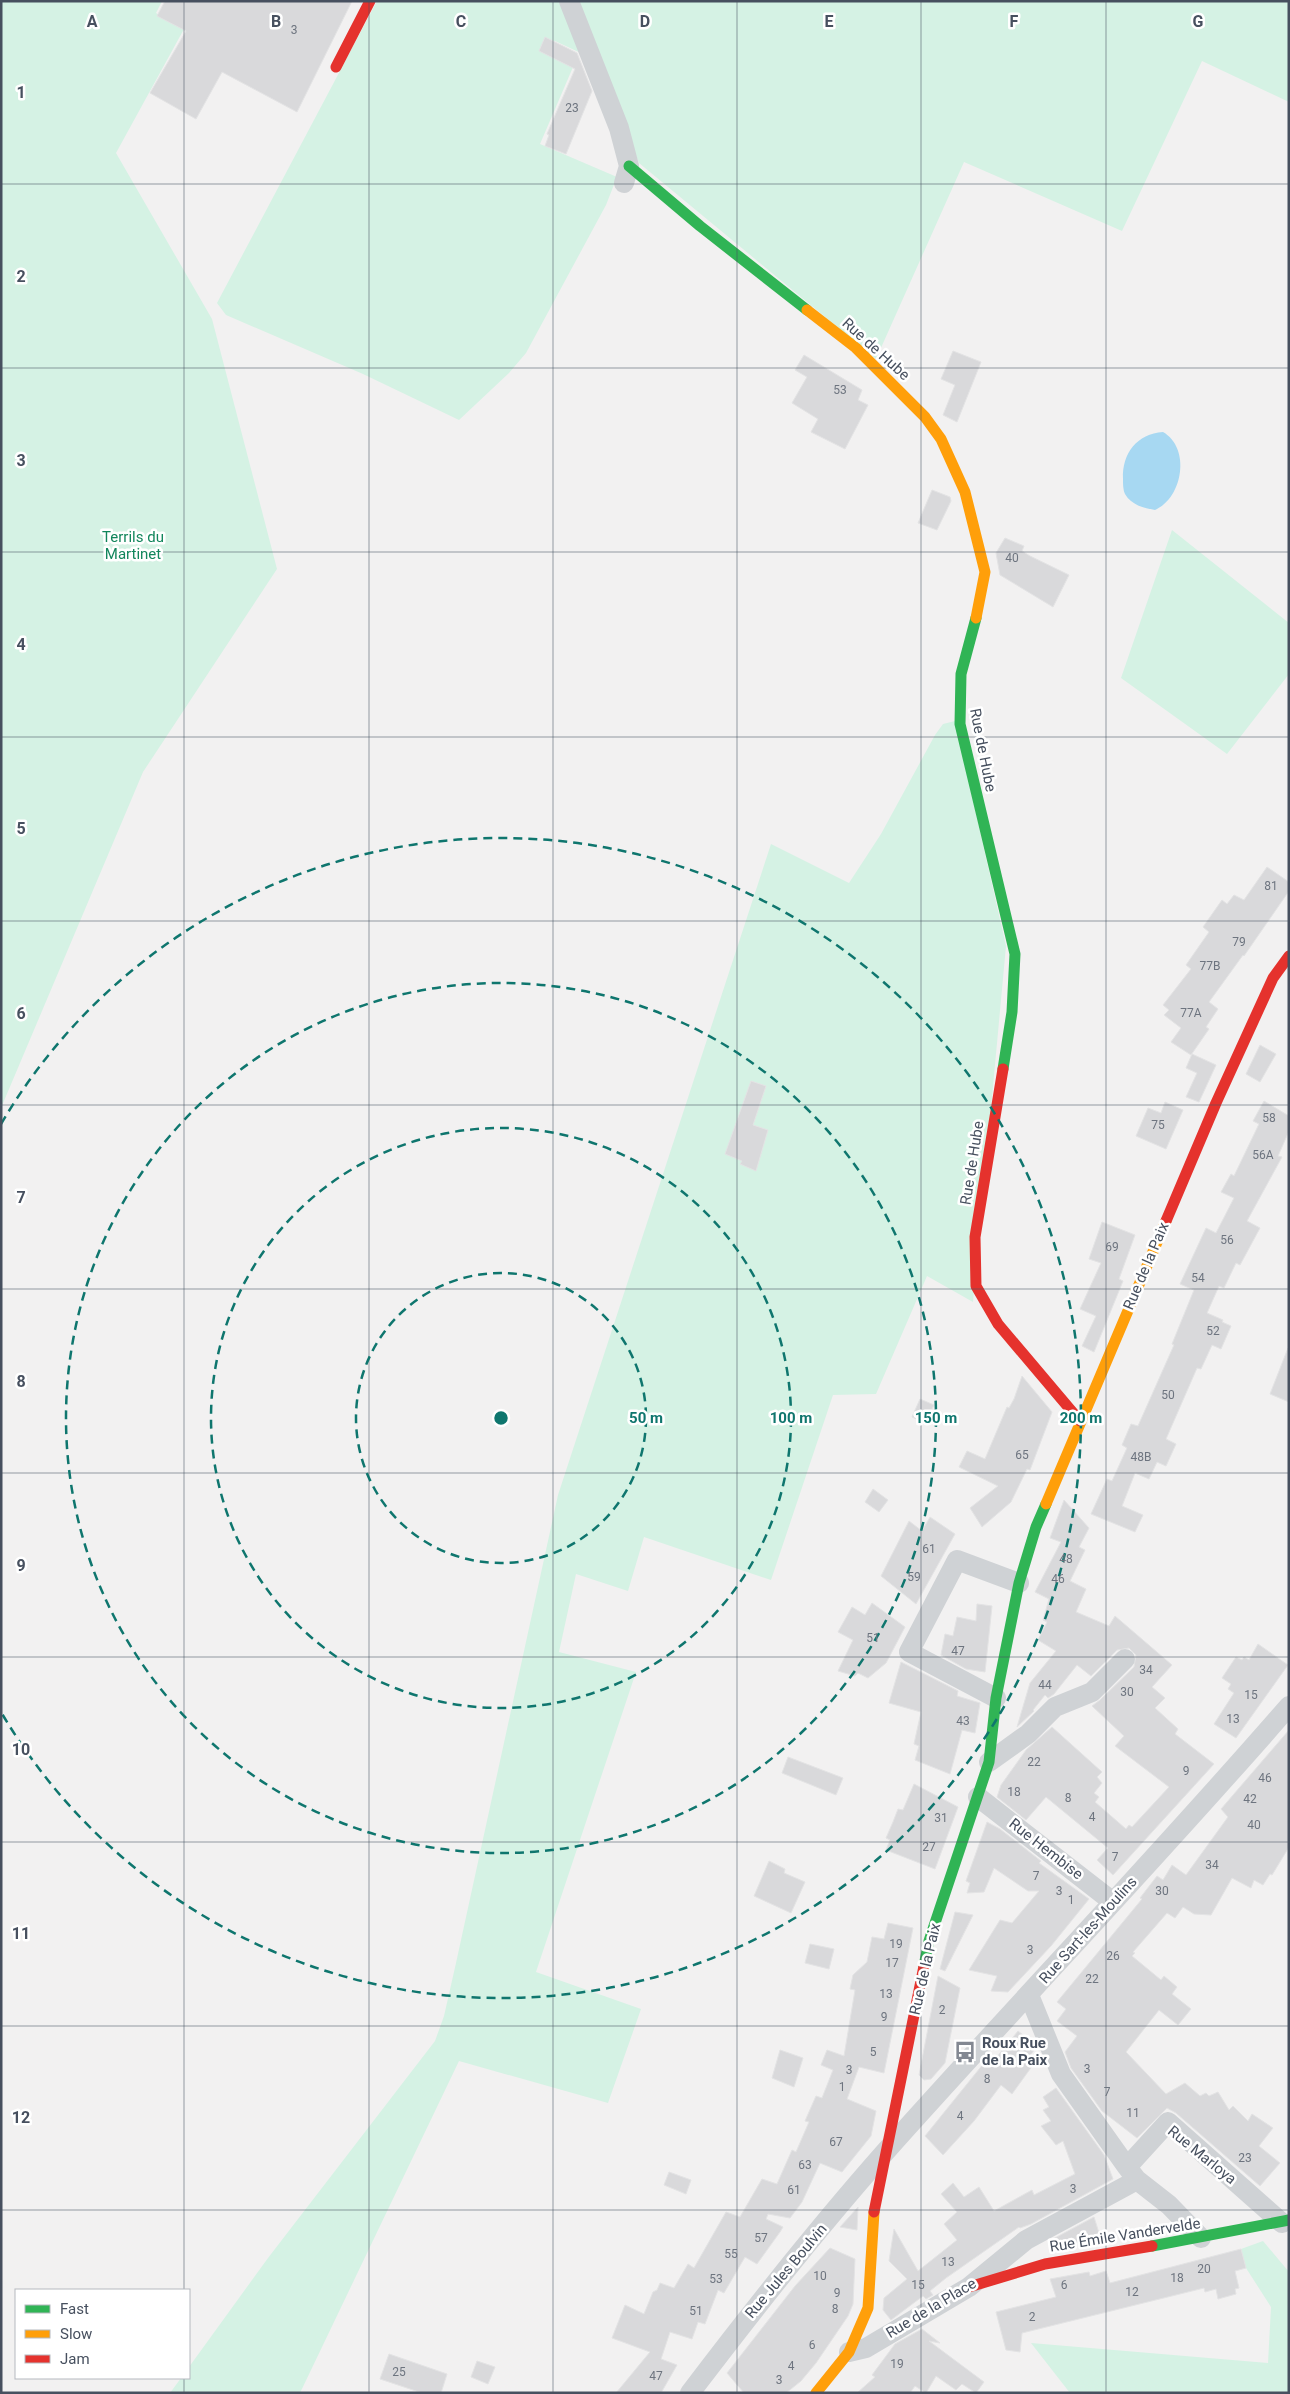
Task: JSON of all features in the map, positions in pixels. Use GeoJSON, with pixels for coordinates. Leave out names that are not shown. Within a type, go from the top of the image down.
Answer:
{"type":"FeatureCollection","features":[{"type":"Feature","properties":{"kind":"street"},"geometry":{"type":"LineString","coordinates":[[336,67],[370,1]]}},
{"type":"Feature","properties":{"kind":"street"},"geometry":{"type":"LineString","coordinates":[[569,1],[619,128],[626,174]]}},
{"type":"Feature","properties":{"kind":"street","name":"Rue de Hube"},"geometry":{"type":"LineString","coordinates":[[626,174],[700,226],[862,354],[925,417],[941,438],[965,492],[984,572],[978,610],[961,674],[958,700],[960,724],[1015,954],[1012,1012],[976,1237],[976,1286],[998,1324],[1080,1421]]}},
{"type":"Feature","properties":{"kind":"street","name":"Rue de la Paix"},"geometry":{"type":"LineString","coordinates":[[816,2393],[849,2352],[868,2308],[874,2204],[902,2082],[929,1941],[989,1762],[996,1698],[1019,1583],[1036,1527],[1216,1103],[1273,978],[1289,956]]}},
{"type":"Feature","properties":{"kind":"street"},"geometry":{"type":"LineString","coordinates":[[996,1698],[909,1652],[957,1560],[1019,1583]]}},
{"type":"Feature","properties":{"kind":"street"},"geometry":{"type":"LineString","coordinates":[[989,1762],[1028,1734],[1055,1707],[1092,1692],[1125,1658]]}},
{"type":"Feature","properties":{"kind":"street","name":"Rue Sart-les-Moulins"},"geometry":{"type":"LineString","coordinates":[[886,2152],[1030,1995],[1289,1706]]}},
{"type":"Feature","properties":{"kind":"street","name":"Rue Hembise"},"geometry":{"type":"LineString","coordinates":[[978,1797],[1113,1902]]}},
{"type":"Feature","properties":{"kind":"street"},"geometry":{"type":"LineString","coordinates":[[1030,1995],[1061,2074],[1132,2174],[1170,2205],[1201,2238]]}},
{"type":"Feature","properties":{"kind":"street","name":"Rue Marloya"},"geometry":{"type":"LineString","coordinates":[[1132,2174],[1168,2122],[1285,2222]]}},
{"type":"Feature","properties":{"kind":"street","name":"Rue Jules Boulvin"},"geometry":{"type":"LineString","coordinates":[[690,2393],[760,2301],[886,2152]]}},
{"type":"Feature","properties":{"kind":"street","name":"Rue de la Place"},"geometry":{"type":"LineString","coordinates":[[849,2352],[866,2348],[969,2287],[1026,2240],[1132,2174]]}},
{"type":"Feature","properties":{"kind":"street","name":"Rue Émile Vandervelde"},"geometry":{"type":"LineString","coordinates":[[969,2287],[1045,2264],[1285,2222]]}},
{"type":"Feature","properties":{"kind":"green space","name":"Terrils du Martinet"},"geometry":{"type":"Polygon","coordinates":[[[1,1],[162,1],[156,13],[184,29],[116,153],[212,319],[277,569],[143,772],[1,1108],[1,1]]]}},
{"type":"Feature","properties":{"kind":"green space"},"geometry":{"type":"Polygon","coordinates":[[[377,1],[563,1],[585,55],[555,41],[548,55],[573,67],[540,144],[617,177],[606,205],[526,353],[509,373],[459,420],[363,374],[226,315],[217,303],[377,1]]]}},
{"type":"Feature","properties":{"kind":"green space"},"geometry":{"type":"Polygon","coordinates":[[[575,1],[1289,1],[1289,102],[1202,61],[1122,231],[964,162],[876,359],[639,163],[575,1]]]}},
{"type":"Feature","properties":{"kind":"green space"},"geometry":{"type":"Polygon","coordinates":[[[1172,530],[1289,623],[1289,674],[1227,754],[1121,678],[1172,530]]]}},
{"type":"Feature","properties":{"kind":"green space"},"geometry":{"type":"Polygon","coordinates":[[[955,721],[1006,946],[973,1302],[927,1276],[876,1394],[833,1395],[771,1580],[644,1537],[628,1591],[576,1574],[559,1652],[636,1672],[536,1972],[641,2009],[608,2103],[459,2061],[300,2393],[170,2393],[180,2379],[190,2379],[190,2366],[268,2258],[435,2041],[444,2016],[456,1963],[558,1495],[771,844],[849,883],[881,834],[935,735],[943,724],[955,721]]]}},
{"type":"Feature","properties":{"kind":"green space"},"geometry":{"type":"Polygon","coordinates":[[[1263,2241],[1289,2272],[1289,2393],[1070,2393],[1031,2343],[1268,2363],[1271,2307],[1246,2268],[1241,2249],[1263,2241]]]}},
{"type":"Feature","properties":{"kind":"water"},"geometry":{"type":"Polygon","coordinates":[[[1163,432],[1172,439],[1177,449],[1180,472],[1172,495],[1165,504],[1155,510],[1138,505],[1128,498],[1123,489],[1123,470],[1128,453],[1133,446],[1146,437],[1163,432]]]}},
{"type":"Feature","properties":{"kind":"building"},"geometry":{"type":"Polygon","coordinates":[[[165,1],[352,1],[297,112],[222,72],[196,119],[150,93],[186,31],[157,16],[165,1]]]}},
{"type":"Feature","properties":{"kind":"building"},"geometry":{"type":"Polygon","coordinates":[[[545,37],[577,53],[592,91],[566,154],[545,146],[549,135],[547,134],[575,69],[539,51],[545,37]]]}},
{"type":"Feature","properties":{"kind":"building"},"geometry":{"type":"Polygon","coordinates":[[[953,351],[981,362],[957,422],[943,415],[955,385],[941,379],[953,351]]]}},
{"type":"Feature","properties":{"kind":"building"},"geometry":{"type":"Polygon","coordinates":[[[804,355],[862,390],[858,400],[868,405],[845,449],[811,432],[818,419],[792,403],[807,377],[795,370],[804,355]]]}},
{"type":"Feature","properties":{"kind":"building"},"geometry":{"type":"Polygon","coordinates":[[[932,490],[950,497],[951,501],[937,530],[918,523],[932,490]]]}},
{"type":"Feature","properties":{"kind":"building"},"geometry":{"type":"Polygon","coordinates":[[[1005,538],[1024,546],[1022,551],[1030,556],[1069,575],[1053,607],[1000,575],[996,553],[1005,538]]]}},
{"type":"Feature","properties":{"kind":"building"},"geometry":{"type":"Polygon","coordinates":[[[1267,867],[1289,882],[1289,891],[1209,1002],[1218,1009],[1206,1027],[1209,1029],[1191,1055],[1171,1042],[1181,1028],[1164,1015],[1169,1010],[1163,1005],[1191,969],[1186,965],[1209,932],[1203,927],[1222,900],[1227,904],[1234,895],[1244,900],[1267,867]]]}},
{"type":"Feature","properties":{"kind":"building"},"geometry":{"type":"Polygon","coordinates":[[[1260,1045],[1276,1054],[1260,1082],[1246,1074],[1260,1045]]]}},
{"type":"Feature","properties":{"kind":"building"},"geometry":{"type":"Polygon","coordinates":[[[1192,1054],[1216,1065],[1199,1102],[1186,1097],[1197,1073],[1186,1068],[1192,1054]]]}},
{"type":"Feature","properties":{"kind":"building"},"geometry":{"type":"Polygon","coordinates":[[[751,1081],[766,1086],[753,1125],[768,1130],[756,1171],[740,1164],[742,1161],[725,1154],[751,1081]]]}},
{"type":"Feature","properties":{"kind":"building"},"geometry":{"type":"Polygon","coordinates":[[[1264,1101],[1289,1116],[1289,1131],[1278,1156],[1282,1157],[1247,1221],[1260,1228],[1240,1265],[1236,1263],[1224,1288],[1219,1286],[1207,1313],[1231,1326],[1221,1349],[1212,1345],[1201,1369],[1197,1368],[1166,1439],[1176,1444],[1166,1466],[1157,1462],[1149,1479],[1135,1473],[1122,1506],[1143,1515],[1135,1532],[1091,1514],[1107,1479],[1112,1481],[1127,1448],[1122,1445],[1131,1424],[1138,1426],[1174,1345],[1172,1344],[1194,1290],[1180,1284],[1206,1228],[1216,1233],[1234,1198],[1221,1192],[1231,1174],[1234,1176],[1259,1124],[1253,1121],[1264,1101]]]}},
{"type":"Feature","properties":{"kind":"building"},"geometry":{"type":"Polygon","coordinates":[[[1165,1102],[1183,1110],[1166,1149],[1136,1136],[1148,1108],[1161,1113],[1165,1102]]]}},
{"type":"Feature","properties":{"kind":"building"},"geometry":{"type":"Polygon","coordinates":[[[1102,1222],[1135,1235],[1119,1279],[1123,1281],[1094,1352],[1082,1346],[1096,1316],[1080,1309],[1101,1263],[1089,1259],[1102,1222]]]}},
{"type":"Feature","properties":{"kind":"building"},"geometry":{"type":"Polygon","coordinates":[[[1289,1349],[1289,1402],[1270,1394],[1289,1349]]]}},
{"type":"Feature","properties":{"kind":"building"},"geometry":{"type":"Polygon","coordinates":[[[1022,1376],[1052,1412],[1030,1470],[1027,1469],[1011,1502],[982,1527],[970,1508],[998,1486],[959,1467],[967,1451],[985,1459],[1007,1407],[1009,1408],[1014,1399],[1022,1376]]]}},
{"type":"Feature","properties":{"kind":"building"},"geometry":{"type":"Polygon","coordinates":[[[920,1399],[934,1405],[925,1423],[912,1417],[920,1399]]]}},
{"type":"Feature","properties":{"kind":"building"},"geometry":{"type":"Polygon","coordinates":[[[873,1489],[888,1500],[879,1512],[865,1502],[873,1489]]]}},
{"type":"Feature","properties":{"kind":"building"},"geometry":{"type":"Polygon","coordinates":[[[1064,1500],[1089,1528],[1079,1547],[1085,1550],[1070,1581],[1086,1589],[1076,1612],[1109,1626],[1115,1616],[1172,1665],[1152,1687],[1165,1698],[1155,1708],[1178,1729],[1175,1734],[1214,1764],[1113,1875],[1097,1860],[1108,1848],[1046,1797],[1026,1820],[997,1797],[1001,1785],[1026,1750],[1052,1727],[1102,1772],[1097,1777],[1102,1783],[1094,1793],[1099,1797],[1095,1802],[1126,1829],[1129,1825],[1132,1827],[1169,1787],[1115,1746],[1124,1736],[1092,1706],[1134,1667],[1136,1655],[1129,1648],[1117,1650],[1091,1676],[1077,1665],[1054,1694],[1048,1698],[1045,1695],[1034,1711],[1017,1727],[1030,1683],[1056,1651],[1038,1640],[1047,1622],[1043,1620],[1049,1599],[1035,1592],[1061,1542],[1050,1538],[1064,1500]]]}},
{"type":"Feature","properties":{"kind":"building"},"geometry":{"type":"Polygon","coordinates":[[[930,1517],[955,1534],[916,1604],[881,1576],[909,1521],[922,1531],[930,1517]]]}},
{"type":"Feature","properties":{"kind":"building"},"geometry":{"type":"Polygon","coordinates":[[[872,1603],[905,1627],[886,1663],[868,1678],[858,1673],[855,1676],[838,1671],[853,1640],[838,1632],[852,1607],[865,1615],[872,1603]]]}},
{"type":"Feature","properties":{"kind":"building"},"geometry":{"type":"Polygon","coordinates":[[[977,1604],[992,1606],[985,1672],[966,1669],[941,1655],[945,1634],[953,1636],[957,1617],[976,1621],[977,1604]]]}},
{"type":"Feature","properties":{"kind":"building"},"geometry":{"type":"Polygon","coordinates":[[[1258,1644],[1288,1665],[1236,1738],[1214,1724],[1234,1693],[1228,1689],[1231,1684],[1222,1678],[1236,1657],[1242,1660],[1244,1657],[1249,1660],[1258,1644]]]}},
{"type":"Feature","properties":{"kind":"building"},"geometry":{"type":"Polygon","coordinates":[[[901,1662],[958,1691],[957,1696],[980,1703],[975,1733],[962,1730],[950,1774],[915,1760],[919,1746],[914,1744],[921,1712],[889,1703],[901,1662]]]}},
{"type":"Feature","properties":{"kind":"building"},"geometry":{"type":"Polygon","coordinates":[[[1289,1730],[1289,1847],[1272,1875],[1270,1874],[1263,1885],[1254,1880],[1251,1888],[1232,1878],[1211,1915],[1194,1914],[1183,1907],[1175,1918],[1167,1913],[1133,1952],[1135,1953],[1132,1956],[1161,1980],[1164,1976],[1177,1987],[1172,1994],[1191,2009],[1178,2025],[1159,2010],[1126,2052],[1166,2094],[1185,2083],[1200,2096],[1206,2093],[1209,2096],[1218,2092],[1229,2110],[1233,2106],[1248,2121],[1252,2114],[1273,2128],[1259,2146],[1280,2163],[1260,2186],[1176,2113],[1167,2108],[1137,2138],[1102,2111],[1071,2068],[1065,2052],[1077,2036],[1057,2021],[1066,2009],[1057,2002],[1142,1899],[1140,1898],[1157,1876],[1163,1880],[1172,1865],[1186,1875],[1228,1817],[1221,1809],[1289,1730]]]}},
{"type":"Feature","properties":{"kind":"building"},"geometry":{"type":"Polygon","coordinates":[[[788,1757],[843,1778],[836,1795],[782,1773],[788,1757]]]}},
{"type":"Feature","properties":{"kind":"building"},"geometry":{"type":"Polygon","coordinates":[[[914,1784],[958,1807],[935,1869],[886,1850],[890,1840],[886,1838],[898,1809],[903,1810],[914,1784]]]}},
{"type":"Feature","properties":{"kind":"building"},"geometry":{"type":"Polygon","coordinates":[[[987,1822],[1000,1829],[1041,1861],[1039,1863],[1089,1899],[1051,1946],[1008,1992],[991,1991],[997,1976],[969,1970],[1000,1920],[1012,1923],[1039,1891],[1028,1891],[994,1868],[984,1892],[967,1893],[970,1883],[966,1881],[987,1822]]]}},
{"type":"Feature","properties":{"kind":"building"},"geometry":{"type":"Polygon","coordinates":[[[769,1861],[785,1869],[784,1873],[805,1882],[791,1913],[754,1896],[769,1861]]]}},
{"type":"Feature","properties":{"kind":"building"},"geometry":{"type":"Polygon","coordinates":[[[955,1912],[973,1915],[945,1971],[940,1969],[955,1912]]]}},
{"type":"Feature","properties":{"kind":"building"},"geometry":{"type":"Polygon","coordinates":[[[888,1923],[913,1928],[884,2073],[859,2067],[847,2099],[876,2111],[871,2136],[842,2172],[820,2163],[802,2202],[790,2218],[768,2214],[766,2219],[783,2227],[780,2232],[757,2264],[745,2257],[724,2293],[718,2290],[705,2324],[698,2322],[692,2339],[670,2332],[661,2359],[677,2365],[661,2393],[616,2393],[650,2352],[612,2338],[625,2305],[644,2314],[653,2292],[657,2290],[660,2283],[674,2288],[688,2264],[694,2268],[726,2212],[740,2217],[762,2179],[777,2184],[792,2150],[796,2152],[809,2122],[805,2121],[816,2096],[822,2098],[833,2070],[821,2065],[827,2050],[844,2056],[855,1990],[850,1989],[853,1975],[867,1962],[872,1937],[884,1939],[888,1923]]]}},
{"type":"Feature","properties":{"kind":"building"},"geometry":{"type":"Polygon","coordinates":[[[810,1944],[834,1949],[829,1969],[805,1963],[810,1944]]]}},
{"type":"Feature","properties":{"kind":"building"},"geometry":{"type":"Polygon","coordinates":[[[938,1976],[960,1988],[945,2063],[931,2079],[924,2080],[919,2075],[938,1976]]]}},
{"type":"Feature","properties":{"kind":"building"},"geometry":{"type":"Polygon","coordinates":[[[1018,2031],[1037,2046],[1027,2060],[1033,2065],[1012,2094],[1001,2085],[974,2121],[943,2155],[925,2136],[984,2063],[991,2064],[1018,2031]]]}},
{"type":"Feature","properties":{"kind":"building"},"geometry":{"type":"Polygon","coordinates":[[[780,2050],[803,2058],[794,2087],[772,2078],[780,2050]]]}},
{"type":"Feature","properties":{"kind":"building"},"geometry":{"type":"Polygon","coordinates":[[[1056,2088],[1104,2155],[1113,2179],[1031,2224],[1019,2227],[946,2278],[930,2291],[933,2295],[926,2299],[923,2296],[891,2320],[883,2310],[884,2298],[907,2279],[889,2261],[894,2229],[918,2271],[957,2240],[944,2224],[957,2212],[941,2194],[953,2183],[964,2197],[979,2187],[994,2211],[1032,2190],[1034,2195],[1075,2174],[1063,2141],[1056,2145],[1041,2126],[1051,2121],[1043,2110],[1049,2107],[1043,2097],[1056,2088]]]}},
{"type":"Feature","properties":{"kind":"building"},"geometry":{"type":"Polygon","coordinates":[[[669,2172],[691,2180],[686,2194],[664,2185],[669,2172]]]}},
{"type":"Feature","properties":{"kind":"building"},"geometry":{"type":"Polygon","coordinates":[[[858,2207],[857,2230],[840,2227],[850,2216],[858,2207]]]}},
{"type":"Feature","properties":{"kind":"building"},"geometry":{"type":"Polygon","coordinates":[[[1094,2217],[1099,2233],[1080,2240],[1080,2242],[1055,2246],[1053,2239],[1094,2217]]]}},
{"type":"Feature","properties":{"kind":"building"},"geometry":{"type":"Polygon","coordinates":[[[830,2248],[855,2259],[853,2304],[848,2316],[816,2363],[801,2381],[786,2393],[744,2393],[727,2373],[795,2286],[830,2248]]]}},
{"type":"Feature","properties":{"kind":"building"},"geometry":{"type":"Polygon","coordinates":[[[1241,2249],[1246,2268],[1235,2271],[1239,2288],[1235,2289],[1236,2294],[1218,2299],[1216,2289],[1205,2292],[1204,2288],[1022,2333],[1020,2352],[1006,2350],[996,2312],[1056,2297],[1050,2279],[1089,2272],[1090,2276],[1106,2271],[1110,2283],[1241,2249]]]}},
{"type":"Feature","properties":{"kind":"building"},"geometry":{"type":"Polygon","coordinates":[[[922,2329],[940,2343],[929,2341],[984,2382],[976,2393],[962,2384],[956,2390],[936,2376],[926,2393],[915,2386],[910,2393],[857,2393],[875,2377],[872,2375],[895,2344],[922,2329]]]}},
{"type":"Feature","properties":{"kind":"building"},"geometry":{"type":"Polygon","coordinates":[[[389,2354],[447,2374],[441,2393],[422,2393],[380,2379],[389,2354]]]}},
{"type":"Feature","properties":{"kind":"building"},"geometry":{"type":"Polygon","coordinates":[[[477,2361],[495,2367],[488,2384],[471,2377],[477,2361]]]}},
{"type":"Feature","properties":{"kind":"traffic: fast"},"geometry":{"type":"LineString","coordinates":[[629,166],[700,226],[807,310]]}},
{"type":"Feature","properties":{"kind":"traffic: fast"},"geometry":{"type":"LineString","coordinates":[[976,618],[961,674],[960,724],[1015,954],[1012,1012],[1003,1069]]}},
{"type":"Feature","properties":{"kind":"traffic: fast"},"geometry":{"type":"LineString","coordinates":[[924,1966],[929,1941],[989,1762],[996,1698],[1019,1583],[1036,1527],[1046,1504]]}},
{"type":"Feature","properties":{"kind":"traffic: fast"},"geometry":{"type":"LineString","coordinates":[[1152,2246],[1289,2220]]}},
{"type":"Feature","properties":{"kind":"traffic: slow"},"geometry":{"type":"LineString","coordinates":[[807,310],[856,348],[925,417],[941,439],[965,492],[985,572],[976,618]]}},
{"type":"Feature","properties":{"kind":"traffic: slow"},"geometry":{"type":"LineString","coordinates":[[1046,1504],[1166,1221]]}},
{"type":"Feature","properties":{"kind":"traffic: slow"},"geometry":{"type":"LineString","coordinates":[[816,2393],[849,2352],[868,2308],[874,2212]]}},
{"type":"Feature","properties":{"kind":"traffic: jam"},"geometry":{"type":"LineString","coordinates":[[336,67],[370,1]]}},
{"type":"Feature","properties":{"kind":"traffic: jam"},"geometry":{"type":"LineString","coordinates":[[1166,1221],[1216,1103],[1273,978],[1289,956]]}},
{"type":"Feature","properties":{"kind":"traffic: jam"},"geometry":{"type":"LineString","coordinates":[[1003,1069],[975,1237],[976,1286],[998,1324],[1080,1421]]}},
{"type":"Feature","properties":{"kind":"traffic: jam"},"geometry":{"type":"LineString","coordinates":[[874,2212],[924,1966]]}},
{"type":"Feature","properties":{"kind":"traffic: jam"},"geometry":{"type":"LineString","coordinates":[[969,2287],[1045,2264],[1152,2246]]}},
{"type":"Feature","properties":{"kind":"place","name":"Roux Rue de la Paix"},"geometry":{"type":"Point","coordinates":[965,2052]}}]}
